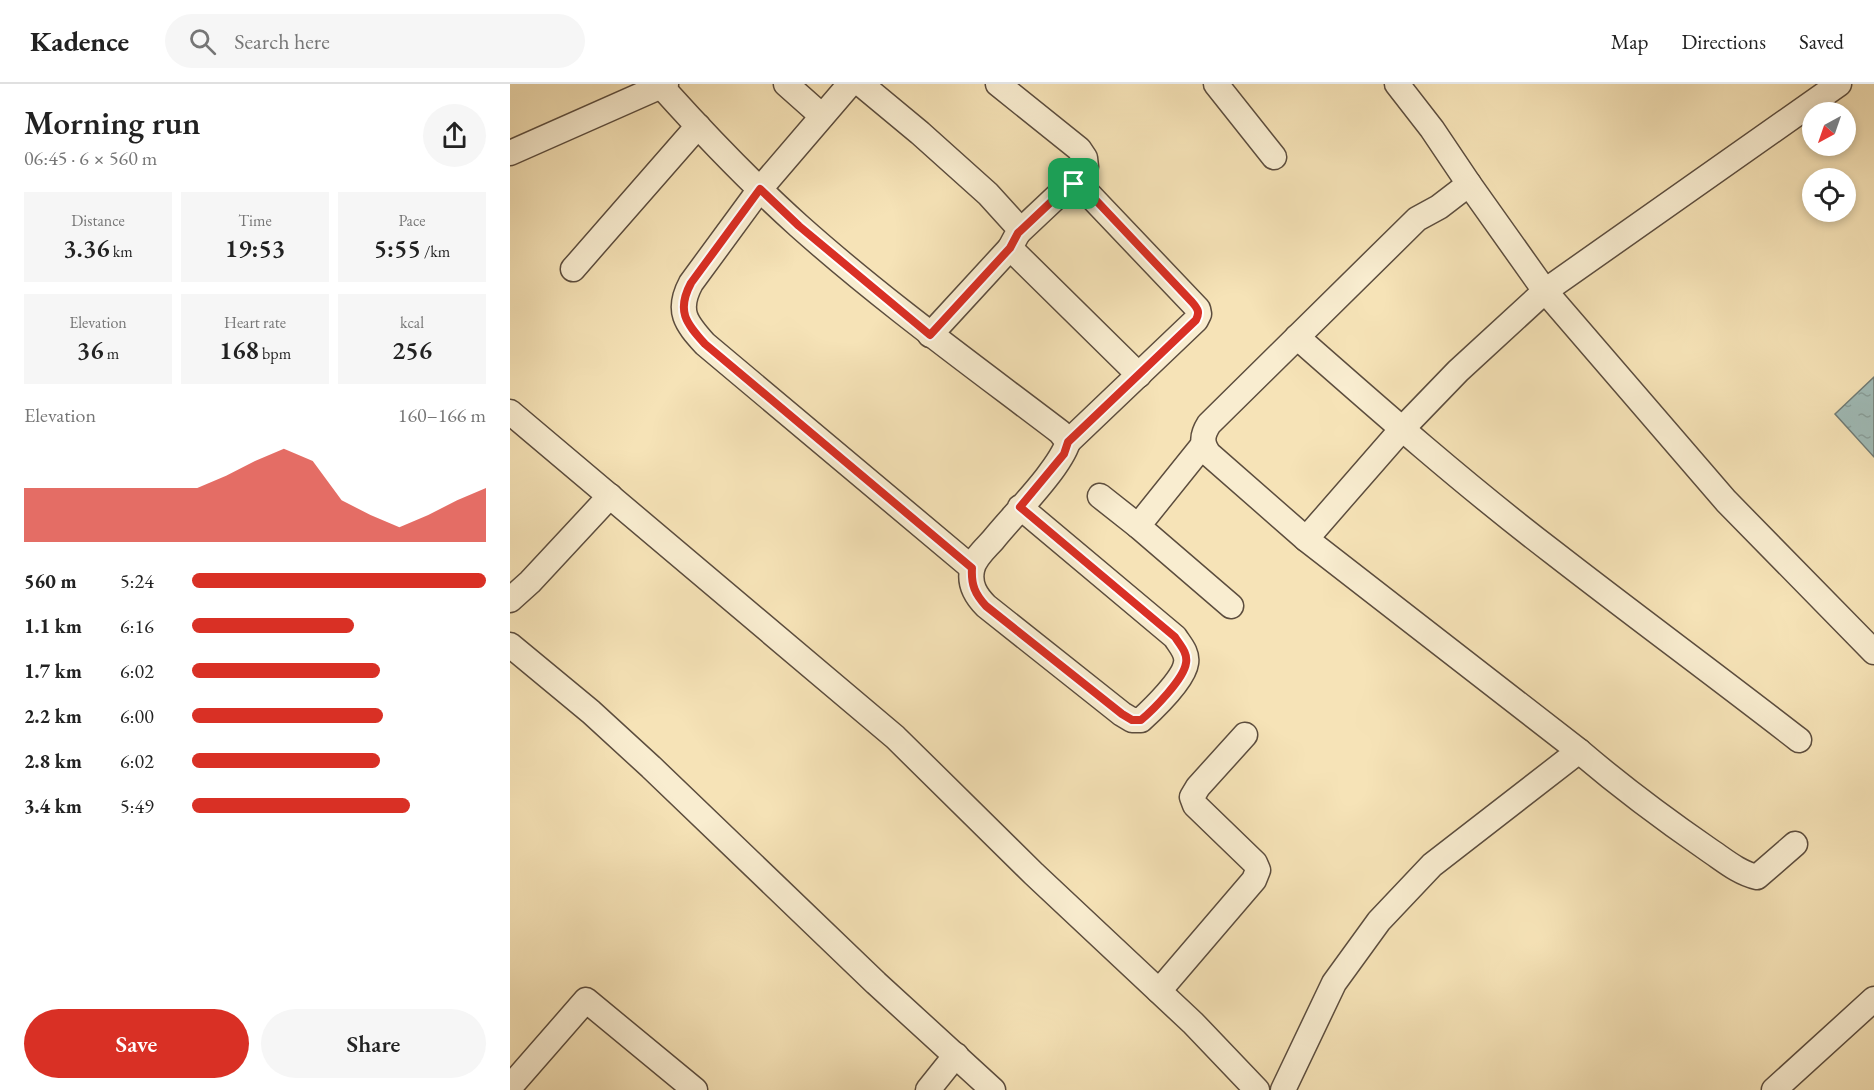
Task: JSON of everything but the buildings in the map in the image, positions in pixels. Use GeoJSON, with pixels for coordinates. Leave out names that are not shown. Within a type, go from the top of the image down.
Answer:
{"type":"FeatureCollection","features":[{"type":"Feature","properties":{"kind":"street"},"geometry":{"type":"LineString","coordinates":[[786,84],[822,116]]}},
{"type":"Feature","properties":{"kind":"street"},"geometry":{"type":"LineString","coordinates":[[850,84],[760,189],[685,293],[684,316],[690,328],[705,344],[972,568]]}},
{"type":"Feature","properties":{"kind":"street"},"geometry":{"type":"LineString","coordinates":[[861,84],[920,133],[988,194],[1013,220],[1014,240],[1139,375]]}},
{"type":"Feature","properties":{"kind":"street"},"geometry":{"type":"LineString","coordinates":[[998,84],[1079,149],[1085,158],[1086,167],[1074,184]]}},
{"type":"Feature","properties":{"kind":"street"},"geometry":{"type":"LineString","coordinates":[[1216,84],[1274,157]]}},
{"type":"Feature","properties":{"kind":"street"},"geometry":{"type":"LineString","coordinates":[[1397,84],[1432,129],[1545,291],[1726,501],[1874,652]]}},
{"type":"Feature","properties":{"kind":"street"},"geometry":{"type":"LineString","coordinates":[[1306,539],[1402,429],[1458,371],[1545,291],[1839,84]]}},
{"type":"Feature","properties":{"kind":"street"},"geometry":{"type":"LineString","coordinates":[[510,153],[664,85],[698,126],[799,226],[930,335],[1060,432],[1068,442]]}},
{"type":"Feature","properties":{"kind":"street"},"geometry":{"type":"LineString","coordinates":[[573,269],[698,126]]}},
{"type":"Feature","properties":{"kind":"street"},"geometry":{"type":"LineString","coordinates":[[930,335],[1014,240],[1069,185],[1074,184],[1080,185],[1090,194],[1198,309],[1199,314],[1196,320],[1068,442],[1064,454],[978,557],[972,568],[971,581],[976,596],[986,606],[1122,714],[1132,720],[1141,720],[1179,678],[1186,664],[1185,652],[1175,637],[1020,507]]}},
{"type":"Feature","properties":{"kind":"street"},"geometry":{"type":"LineString","coordinates":[[1138,526],[1203,445],[1204,432],[1209,424],[1417,219],[1439,207],[1469,184]]}},
{"type":"Feature","properties":{"kind":"street"},"geometry":{"type":"LineString","coordinates":[[1297,337],[1402,429],[1553,552],[1799,740]]}},
{"type":"Feature","properties":{"kind":"street"},"geometry":{"type":"LineString","coordinates":[[510,412],[895,737],[1034,874],[1193,1023],[1257,1090]]}},
{"type":"Feature","properties":{"kind":"street"},"geometry":{"type":"LineString","coordinates":[[1203,445],[1209,454],[1306,539],[1604,772],[1694,840],[1745,875],[1757,877],[1795,844]]}},
{"type":"Feature","properties":{"kind":"street"},"geometry":{"type":"LineString","coordinates":[[510,600],[530,582],[610,496]]}},
{"type":"Feature","properties":{"kind":"street"},"geometry":{"type":"LineString","coordinates":[[1100,496],[1231,606]]}},
{"type":"Feature","properties":{"kind":"street"},"geometry":{"type":"LineString","coordinates":[[510,645],[591,712],[651,767],[876,983],[993,1090]]}},
{"type":"Feature","properties":{"kind":"street"},"geometry":{"type":"LineString","coordinates":[[1159,991],[1254,880],[1258,870],[1255,863],[1195,805],[1192,797],[1198,787],[1245,735]]}},
{"type":"Feature","properties":{"kind":"street"},"geometry":{"type":"LineString","coordinates":[[1283,1090],[1334,983],[1379,921],[1432,865],[1579,751]]}},
{"type":"Feature","properties":{"kind":"street"},"geometry":{"type":"LineString","coordinates":[[1773,1090],[1874,999]]}},
{"type":"Feature","properties":{"kind":"street"},"geometry":{"type":"LineString","coordinates":[[510,1087],[586,1000],[695,1090]]}},
{"type":"Feature","properties":{"kind":"street"},"geometry":{"type":"LineString","coordinates":[[928,1090],[956,1055]]}},
{"type":"Feature","properties":{"kind":"water"},"geometry":{"type":"Polygon","coordinates":[[[1874,377],[1874,457],[1835,414],[1874,377]]]}},
{"type":"Feature","properties":{"kind":"route"},"geometry":{"type":"LineString","coordinates":[[1074,184],[1080,185],[1090,194],[1192,302],[1199,314],[1196,320],[1068,442],[1064,454],[1056,465],[1020,507],[1175,637],[1185,652],[1186,664],[1179,678],[1141,720],[1132,720],[1122,714],[986,606],[976,596],[971,581],[972,568],[705,344],[690,328],[684,316],[685,293],[760,189],[799,226],[930,335],[1010,248],[1018,233],[1069,185],[1074,184]]}}]}
